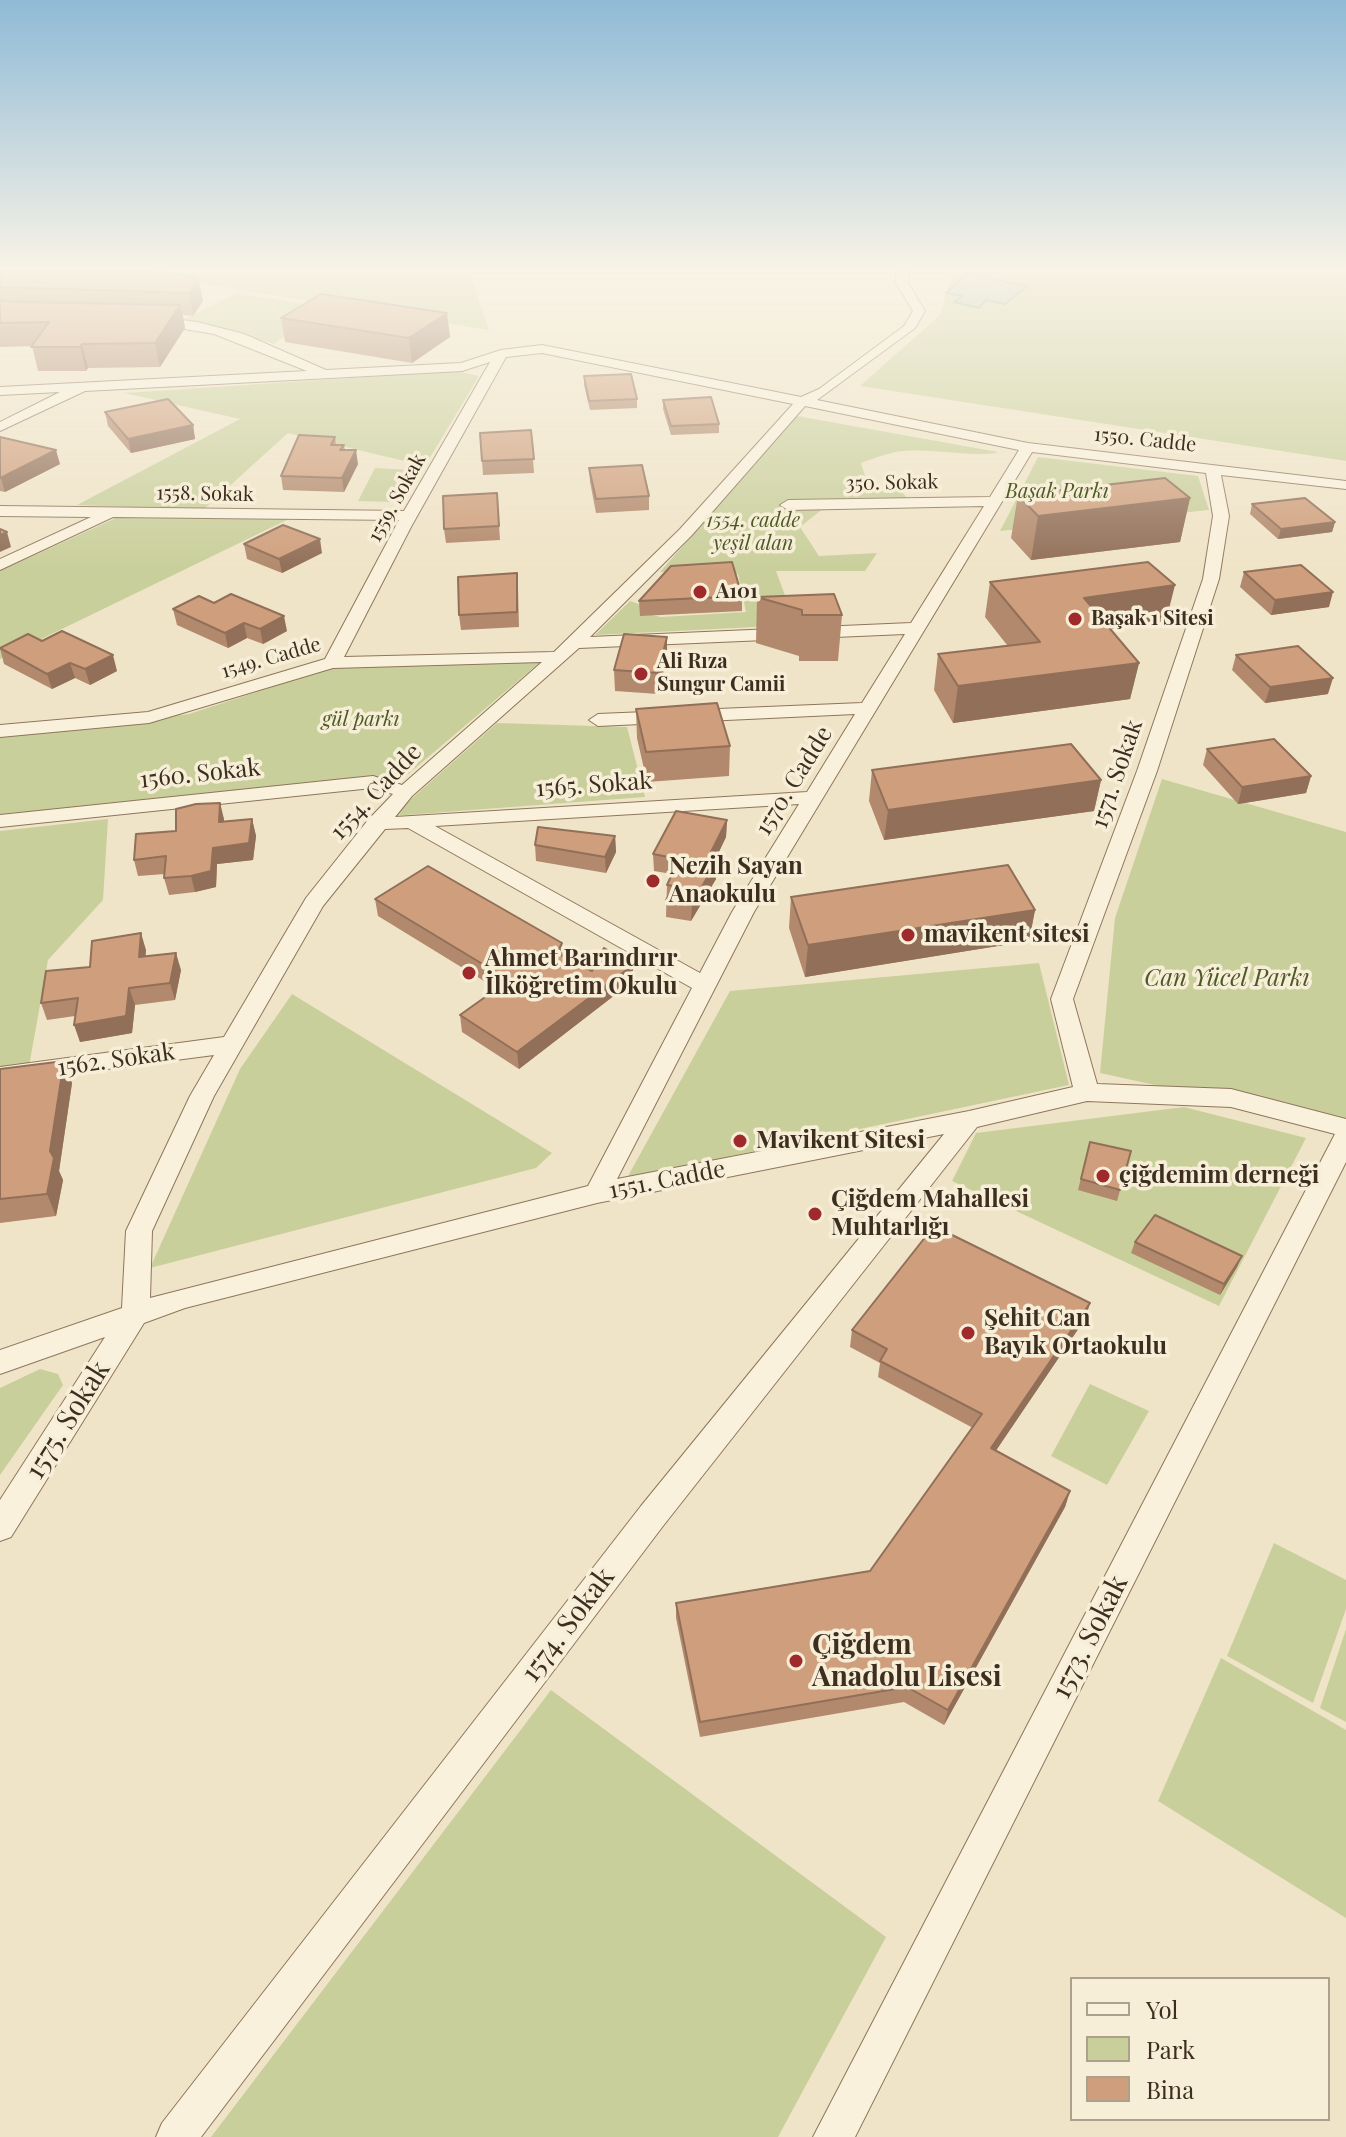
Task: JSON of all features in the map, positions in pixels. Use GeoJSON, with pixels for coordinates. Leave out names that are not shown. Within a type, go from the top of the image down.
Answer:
{"type":"FeatureCollection","features":[{"type":"Feature","properties":{"kind":"street"},"geometry":{"type":"LineString","coordinates":[[317,371],[323,374]]}},
{"type":"Feature","properties":{"kind":"street","name":"1550. Cadde"},"geometry":{"type":"LineString","coordinates":[[0,427],[82,387],[388,371]]}},
{"type":"Feature","properties":{"kind":"street","name":"1559. Sokak"},"geometry":{"type":"LineString","coordinates":[[332,663],[409,516],[492,371]]}},
{"type":"Feature","properties":{"kind":"street","name":"1550. Cadde"},"geometry":{"type":"LineString","coordinates":[[649,371],[1028,447],[1346,485]]}},
{"type":"Feature","properties":{"kind":"street","name":"1554. Cadde"},"geometry":{"type":"LineString","coordinates":[[136,1312],[139,1231],[202,1096],[314,903],[375,824],[405,792],[574,643],[686,532],[802,402],[824,392],[852,371]]}},
{"type":"Feature","properties":{"kind":"street"},"geometry":{"type":"LineString","coordinates":[[0,391],[82,387]]}},
{"type":"Feature","properties":{"kind":"street","name":"1570. Cadde"},"geometry":{"type":"LineString","coordinates":[[597,1193],[743,912],[920,628],[1028,447]]}},
{"type":"Feature","properties":{"kind":"street","name":"1571. Sokak"},"geometry":{"type":"LineString","coordinates":[[1087,1092],[1062,999],[1141,786],[1211,579],[1221,516],[1213,468]]}},
{"type":"Feature","properties":{"kind":"street","name":"350. Sokak"},"geometry":{"type":"LineString","coordinates":[[788,505],[995,501]]}},
{"type":"Feature","properties":{"kind":"street","name":"1558. Sokak"},"geometry":{"type":"LineString","coordinates":[[0,511],[409,516]]}},
{"type":"Feature","properties":{"kind":"street"},"geometry":{"type":"LineString","coordinates":[[0,565],[113,513]]}},
{"type":"Feature","properties":{"kind":"street"},"geometry":{"type":"LineString","coordinates":[[574,643],[920,628]]}},
{"type":"Feature","properties":{"kind":"street","name":"1549. Cadde"},"geometry":{"type":"LineString","coordinates":[[0,731],[149,717],[332,663],[444,657],[557,657]]}},
{"type":"Feature","properties":{"kind":"street"},"geometry":{"type":"LineString","coordinates":[[598,720],[870,708]]}},
{"type":"Feature","properties":{"kind":"street","name":"1560. Sokak"},"geometry":{"type":"LineString","coordinates":[[0,821],[373,782],[405,792]]}},
{"type":"Feature","properties":{"kind":"street","name":"1565. Sokak"},"geometry":{"type":"LineString","coordinates":[[375,824],[815,797]]}},
{"type":"Feature","properties":{"kind":"street"},"geometry":{"type":"LineString","coordinates":[[412,822],[705,986]]}},
{"type":"Feature","properties":{"kind":"street","name":"1562. Sokak"},"geometry":{"type":"LineString","coordinates":[[0,1075],[233,1044]]}},
{"type":"Feature","properties":{"kind":"street","name":"1551. Cadde"},"geometry":{"type":"LineString","coordinates":[[0,1362],[136,1312],[597,1193],[969,1120],[1087,1092],[1231,1098],[1346,1128]]}},
{"type":"Feature","properties":{"kind":"street","name":"1574. Sokak"},"geometry":{"type":"LineString","coordinates":[[176,2137],[643,1528],[969,1120]]}},
{"type":"Feature","properties":{"kind":"street","name":"1573. Sokak"},"geometry":{"type":"LineString","coordinates":[[833,2137],[1346,1137]]}},
{"type":"Feature","properties":{"kind":"street","name":"1575. Sokak"},"geometry":{"type":"LineString","coordinates":[[0,1527],[136,1312]]}},
{"type":"Feature","properties":{"kind":"green space"},"geometry":{"type":"Polygon","coordinates":[[[457,371],[479,376],[425,466],[288,433],[203,510],[77,505],[240,419],[124,393],[457,371]]]}},
{"type":"Feature","properties":{"kind":"green space"},"geometry":{"type":"Polygon","coordinates":[[[877,371],[1346,371],[1346,461],[860,386],[877,371]]]}},
{"type":"Feature","properties":{"kind":"green space","name":"1554. cadde yeşil alan"},"geometry":{"type":"Polygon","coordinates":[[[797,416],[998,452],[904,451],[861,463],[865,476],[860,480],[863,491],[901,491],[911,503],[829,504],[800,527],[819,556],[877,553],[865,571],[776,571],[796,625],[595,635],[630,601],[642,605],[640,612],[661,617],[746,612],[738,574],[660,572],[797,416]]]}},
{"type":"Feature","properties":{"kind":"green space","name":"Başak Parkı"},"geometry":{"type":"Polygon","coordinates":[[[1038,457],[1198,476],[1209,510],[1000,531],[1038,457]]]}},
{"type":"Feature","properties":{"kind":"green space"},"geometry":{"type":"Polygon","coordinates":[[[375,468],[412,470],[392,502],[358,501],[375,468]]]}},
{"type":"Feature","properties":{"kind":"green space"},"geometry":{"type":"Polygon","coordinates":[[[293,517],[0,659],[0,571],[116,518],[293,517]]]}},
{"type":"Feature","properties":{"kind":"green space","name":"gül parkı"},"geometry":{"type":"Polygon","coordinates":[[[352,661],[539,663],[407,775],[0,819],[0,737],[189,714],[352,661]]]}},
{"type":"Feature","properties":{"kind":"green space"},"geometry":{"type":"Polygon","coordinates":[[[497,723],[627,727],[645,797],[392,816],[497,723]]]}},
{"type":"Feature","properties":{"kind":"green space","name":"Can Yücel Parkı"},"geometry":{"type":"Polygon","coordinates":[[[1162,779],[1346,832],[1346,1127],[1100,1073],[1115,918],[1162,779]]]}},
{"type":"Feature","properties":{"kind":"green space"},"geometry":{"type":"Polygon","coordinates":[[[108,819],[103,900],[48,960],[28,1072],[0,1075],[0,831],[108,819]]]}},
{"type":"Feature","properties":{"kind":"green space"},"geometry":{"type":"Polygon","coordinates":[[[1039,963],[1069,1085],[627,1178],[730,991],[1039,963]]]}},
{"type":"Feature","properties":{"kind":"green space"},"geometry":{"type":"Polygon","coordinates":[[[292,994],[552,1153],[536,1168],[150,1268],[240,1069],[292,994]]]}},
{"type":"Feature","properties":{"kind":"green space"},"geometry":{"type":"Polygon","coordinates":[[[1184,1107],[1306,1138],[1219,1306],[952,1181],[976,1133],[1184,1107]]]}},
{"type":"Feature","properties":{"kind":"green space"},"geometry":{"type":"Polygon","coordinates":[[[40,1369],[58,1374],[63,1385],[0,1475],[0,1388],[40,1369]]]}},
{"type":"Feature","properties":{"kind":"green space"},"geometry":{"type":"Polygon","coordinates":[[[1090,1384],[1149,1411],[1107,1485],[1051,1456],[1090,1384]]]}},
{"type":"Feature","properties":{"kind":"green space"},"geometry":{"type":"Polygon","coordinates":[[[1274,1543],[1346,1580],[1346,1609],[1313,1703],[1227,1656],[1274,1543]]]}},
{"type":"Feature","properties":{"kind":"green space"},"geometry":{"type":"Polygon","coordinates":[[[1346,1629],[1346,1722],[1320,1708],[1346,1629]]]}},
{"type":"Feature","properties":{"kind":"green space"},"geometry":{"type":"Polygon","coordinates":[[[1221,1658],[1346,1730],[1346,1918],[1158,1801],[1221,1658]]]}},
{"type":"Feature","properties":{"kind":"green space"},"geometry":{"type":"Polygon","coordinates":[[[551,1690],[886,1937],[778,2137],[211,2137],[551,1690]]]}},
{"type":"Feature","properties":{"kind":"building"},"geometry":{"type":"Polygon","coordinates":[[[631,374],[637,399],[589,401],[584,376],[631,374]]]}},
{"type":"Feature","properties":{"kind":"building"},"geometry":{"type":"Polygon","coordinates":[[[711,397],[719,424],[671,426],[663,400],[711,397]]]}},
{"type":"Feature","properties":{"kind":"building"},"geometry":{"type":"Polygon","coordinates":[[[168,399],[193,425],[128,439],[105,412],[168,399]]]}},
{"type":"Feature","properties":{"kind":"building"},"geometry":{"type":"Polygon","coordinates":[[[531,430],[534,459],[482,461],[480,433],[531,430]]]}},
{"type":"Feature","properties":{"kind":"building"},"geometry":{"type":"Polygon","coordinates":[[[299,435],[335,437],[331,445],[344,445],[340,450],[356,450],[342,478],[281,476],[299,435]]]}},
{"type":"Feature","properties":{"kind":"building"},"geometry":{"type":"Polygon","coordinates":[[[0,437],[56,450],[0,478],[0,437]]]}},
{"type":"Feature","properties":{"kind":"building"},"geometry":{"type":"Polygon","coordinates":[[[642,465],[649,496],[596,499],[589,468],[642,465]]]}},
{"type":"Feature","properties":{"kind":"building"},"geometry":{"type":"Polygon","coordinates":[[[1165,478],[1190,498],[1038,516],[1018,495],[1165,478]]]}},
{"type":"Feature","properties":{"kind":"building"},"geometry":{"type":"Polygon","coordinates":[[[497,493],[499,526],[444,529],[443,496],[497,493]]]}},
{"type":"Feature","properties":{"kind":"building"},"geometry":{"type":"Polygon","coordinates":[[[1305,498],[1335,522],[1281,529],[1252,504],[1305,498]]]}},
{"type":"Feature","properties":{"kind":"building"},"geometry":{"type":"Polygon","coordinates":[[[283,525],[320,539],[279,559],[244,544],[283,525]]]}},
{"type":"Feature","properties":{"kind":"building"},"geometry":{"type":"Polygon","coordinates":[[[732,562],[742,596],[639,601],[671,566],[732,562]]]}},
{"type":"Feature","properties":{"kind":"building"},"geometry":{"type":"Polygon","coordinates":[[[1148,562],[1175,585],[1084,598],[1139,663],[958,686],[938,654],[1040,642],[990,582],[1148,562]]]}},
{"type":"Feature","properties":{"kind":"building"},"geometry":{"type":"Polygon","coordinates":[[[1301,565],[1333,592],[1275,600],[1244,572],[1301,565]]]}},
{"type":"Feature","properties":{"kind":"building"},"geometry":{"type":"Polygon","coordinates":[[[517,573],[517,612],[459,615],[458,577],[517,573]]]}},
{"type":"Feature","properties":{"kind":"building"},"geometry":{"type":"Polygon","coordinates":[[[231,594],[284,616],[260,629],[244,623],[225,633],[173,609],[199,596],[214,603],[231,594]]]}},
{"type":"Feature","properties":{"kind":"building"},"geometry":{"type":"Polygon","coordinates":[[[834,594],[842,615],[802,615],[802,610],[757,597],[834,594]]]}},
{"type":"Feature","properties":{"kind":"building"},"geometry":{"type":"Polygon","coordinates":[[[62,631],[113,655],[85,669],[70,663],[47,674],[0,648],[28,634],[42,641],[62,631]]]}},
{"type":"Feature","properties":{"kind":"building"},"geometry":{"type":"Polygon","coordinates":[[[624,634],[667,637],[658,673],[614,670],[624,634]]]}},
{"type":"Feature","properties":{"kind":"building"},"geometry":{"type":"Polygon","coordinates":[[[1298,646],[1333,678],[1270,687],[1236,655],[1298,646]]]}},
{"type":"Feature","properties":{"kind":"building"},"geometry":{"type":"Polygon","coordinates":[[[717,703],[730,746],[646,752],[636,709],[717,703]]]}},
{"type":"Feature","properties":{"kind":"building"},"geometry":{"type":"Polygon","coordinates":[[[1274,739],[1311,776],[1242,787],[1207,749],[1274,739]]]}},
{"type":"Feature","properties":{"kind":"building"},"geometry":{"type":"Polygon","coordinates":[[[1071,744],[1101,780],[888,810],[872,770],[1071,744]]]}},
{"type":"Feature","properties":{"kind":"building"},"geometry":{"type":"Polygon","coordinates":[[[220,803],[219,822],[252,819],[249,843],[213,848],[211,871],[164,878],[166,856],[134,860],[136,834],[176,831],[176,809],[220,803]]]}},
{"type":"Feature","properties":{"kind":"building"},"geometry":{"type":"Polygon","coordinates":[[[676,811],[727,820],[707,860],[716,862],[692,904],[666,900],[674,886],[667,885],[679,859],[653,854],[676,811]]]}},
{"type":"Feature","properties":{"kind":"building"},"geometry":{"type":"Polygon","coordinates":[[[538,827],[615,836],[605,857],[535,845],[538,827]]]}},
{"type":"Feature","properties":{"kind":"building"},"geometry":{"type":"Polygon","coordinates":[[[1008,865],[1035,910],[808,945],[791,897],[1008,865]]]}},
{"type":"Feature","properties":{"kind":"building"},"geometry":{"type":"Polygon","coordinates":[[[428,866],[562,943],[557,953],[592,971],[604,948],[633,965],[517,1052],[460,1015],[509,980],[375,899],[428,866]]]}},
{"type":"Feature","properties":{"kind":"building"},"geometry":{"type":"Polygon","coordinates":[[[141,933],[139,957],[176,953],[170,983],[129,988],[126,1016],[74,1025],[78,998],[41,1003],[46,971],[90,967],[92,941],[141,933]]]}},
{"type":"Feature","properties":{"kind":"building"},"geometry":{"type":"Polygon","coordinates":[[[64,1061],[50,1151],[54,1158],[47,1194],[0,1199],[0,1069],[64,1061]]]}},
{"type":"Feature","properties":{"kind":"building","name":"çiğdemim derneği"},"geometry":{"type":"Polygon","coordinates":[[[1090,1142],[1131,1151],[1120,1190],[1081,1179],[1090,1142]]]}},
{"type":"Feature","properties":{"kind":"building"},"geometry":{"type":"Polygon","coordinates":[[[1155,1215],[1242,1256],[1224,1284],[1135,1242],[1155,1215]]]}},
{"type":"Feature","properties":{"kind":"building"},"geometry":{"type":"Polygon","coordinates":[[[934,1226],[1090,1303],[991,1448],[1070,1491],[948,1710],[907,1687],[700,1722],[676,1603],[870,1571],[982,1414],[880,1361],[887,1349],[852,1330],[934,1226]]]}},
{"type":"Feature","properties":{"kind":"place","name":"A101"},"geometry":{"type":"Point","coordinates":[700,592]}},
{"type":"Feature","properties":{"kind":"place","name":"Başak 1 Sitesi"},"geometry":{"type":"Point","coordinates":[1075,619]}},
{"type":"Feature","properties":{"kind":"place","name":"Ali Rıza Sungur Camii"},"geometry":{"type":"Point","coordinates":[641,674]}},
{"type":"Feature","properties":{"kind":"place","name":"Nezih Sayan Anaokulu"},"geometry":{"type":"Point","coordinates":[653,881]}},
{"type":"Feature","properties":{"kind":"place","name":"mavikent sitesi"},"geometry":{"type":"Point","coordinates":[908,935]}},
{"type":"Feature","properties":{"kind":"place","name":"Ahmet Barındırır İlköğretim Okulu"},"geometry":{"type":"Point","coordinates":[469,973]}},
{"type":"Feature","properties":{"kind":"place","name":"Mavikent Sitesi"},"geometry":{"type":"Point","coordinates":[740,1141]}},
{"type":"Feature","properties":{"kind":"place","name":"çiğdemim derneği"},"geometry":{"type":"Point","coordinates":[1103,1176]}},
{"type":"Feature","properties":{"kind":"place","name":"Çiğdem Mahallesi Muhtarlığı"},"geometry":{"type":"Point","coordinates":[815,1214]}},
{"type":"Feature","properties":{"kind":"place","name":"Şehit Can Bayık Ortaokulu"},"geometry":{"type":"Point","coordinates":[968,1333]}},
{"type":"Feature","properties":{"kind":"place","name":"Çiğdem Anadolu Lisesi"},"geometry":{"type":"Point","coordinates":[796,1661]}}]}
